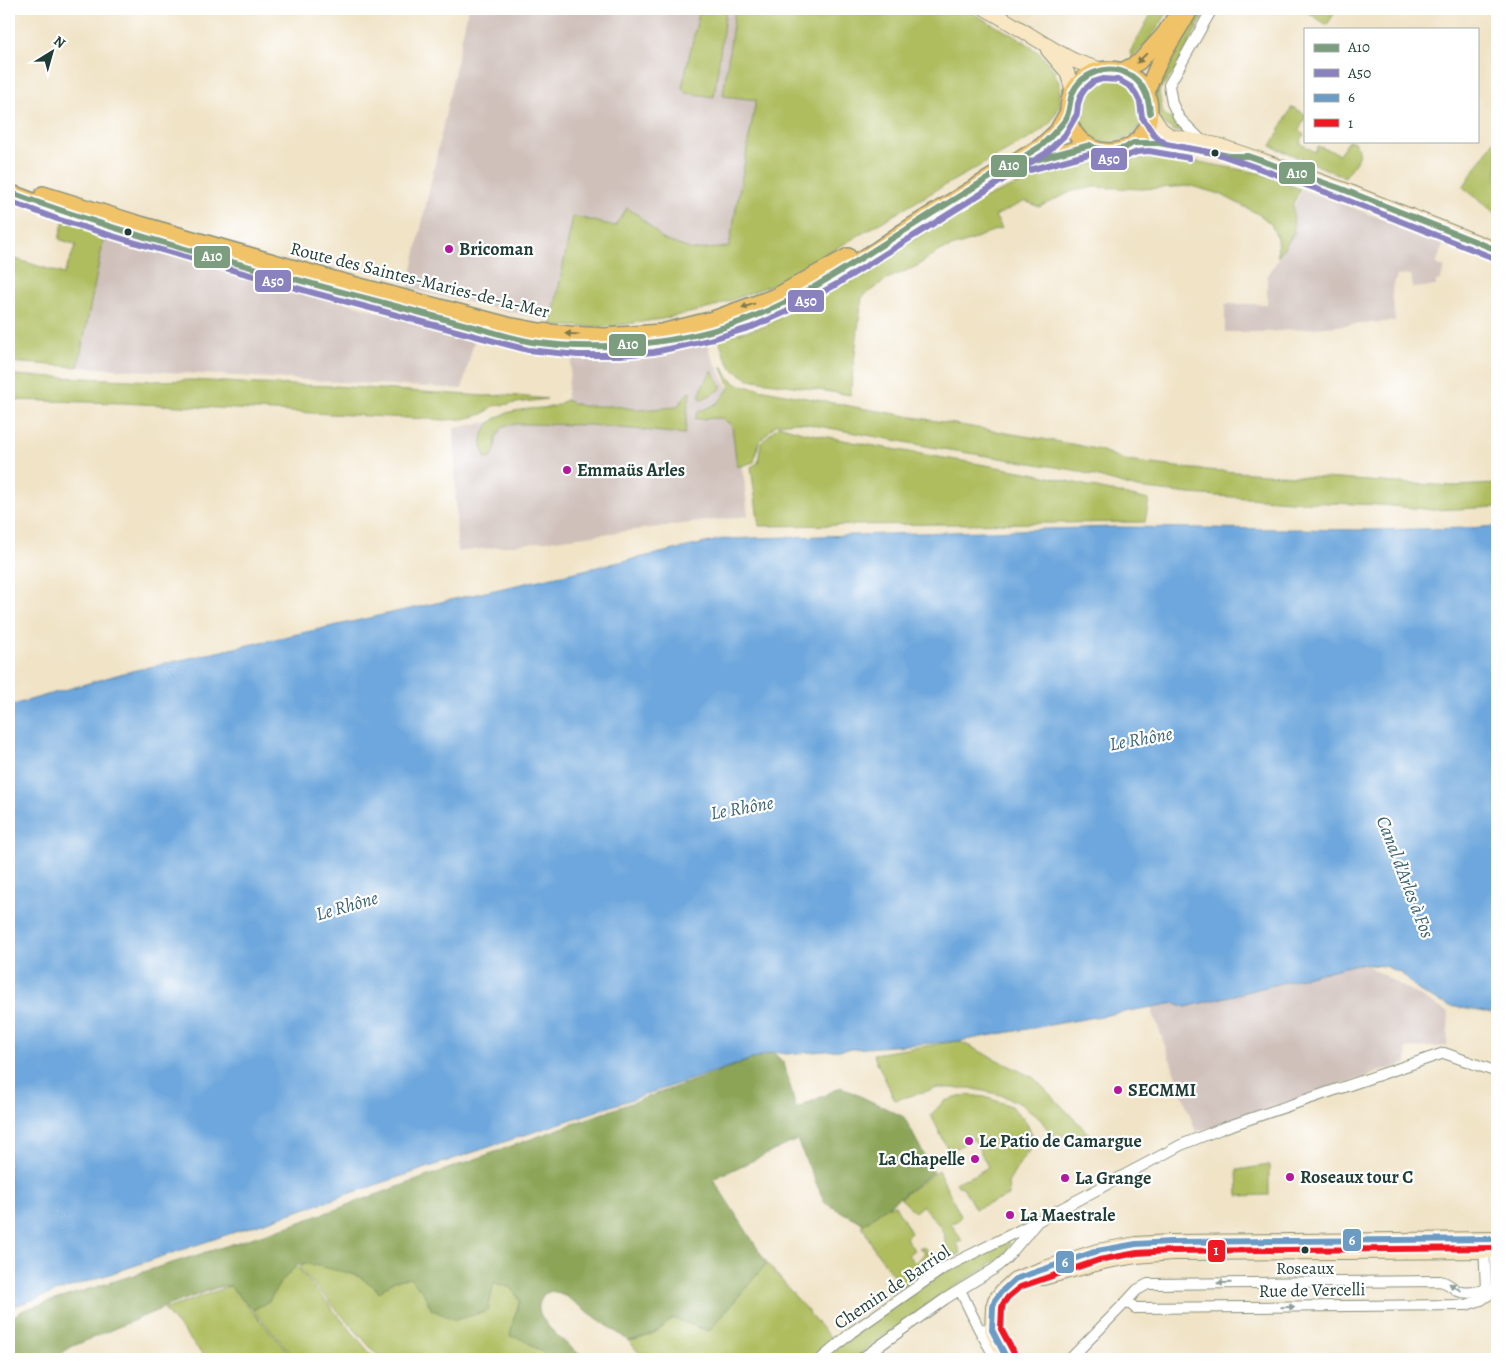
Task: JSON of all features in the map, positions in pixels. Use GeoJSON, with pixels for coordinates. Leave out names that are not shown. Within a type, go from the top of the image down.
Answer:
{"type":"FeatureCollection","features":[{"type":"Feature","properties":{"kind":"main road"},"geometry":{"type":"LineString","coordinates":[[1181,9],[1164,34],[1139,62],[1122,70],[1095,72],[1079,82],[1069,102],[1069,110],[1071,123],[1076,133],[1084,141],[1095,148],[1116,150],[1133,143],[1145,130],[1150,113],[1147,93],[1152,75],[1190,9]]}},
{"type":"Feature","properties":{"kind":"main road"},"geometry":{"type":"LineString","coordinates":[[1122,70],[1137,80],[1147,93]]}},
{"type":"Feature","properties":{"kind":"main road","name":"Route des Saintes-Maries-de-la-Mer"},"geometry":{"type":"LineString","coordinates":[[9,192],[60,211],[128,232],[316,285],[530,342],[579,346],[620,346],[652,343],[706,332],[749,319],[782,304],[832,277],[1041,146],[1057,131],[1069,110]]}},
{"type":"Feature","properties":{"kind":"main road","name":"Route des Saintes-Maries-de-la-Mer"},"geometry":{"type":"LineString","coordinates":[[1006,168],[1090,145]]}},
{"type":"Feature","properties":{"kind":"main road","name":"Route des Saintes-Maries-de-la-Mer"},"geometry":{"type":"LineString","coordinates":[[9,185],[337,280],[508,325],[540,331],[604,336],[661,332],[713,319],[776,296],[865,246],[902,232]]}},
{"type":"Feature","properties":{"kind":"street"},"geometry":{"type":"LineString","coordinates":[[986,9],[1074,60],[1102,70]]}},
{"type":"Feature","properties":{"kind":"street"},"geometry":{"type":"LineString","coordinates":[[1204,142],[1179,118],[1172,103],[1169,84],[1212,9]]}},
{"type":"Feature","properties":{"kind":"street"},"geometry":{"type":"LineString","coordinates":[[1038,40],[1067,72],[1073,91]]}},
{"type":"Feature","properties":{"kind":"street"},"geometry":{"type":"LineString","coordinates":[[1150,113],[1161,129],[1170,136],[1217,145],[1342,190],[1497,250]]}},
{"type":"Feature","properties":{"kind":"street"},"geometry":{"type":"LineString","coordinates":[[1133,143],[1158,143],[1230,156],[1248,156]]}},
{"type":"Feature","properties":{"kind":"street","name":"Chemin de Barriol"},"geometry":{"type":"LineString","coordinates":[[821,1359],[852,1332],[944,1268],[1194,1139],[1444,1053],[1497,1072]]}},
{"type":"Feature","properties":{"kind":"street"},"geometry":{"type":"LineString","coordinates":[[861,1359],[937,1305],[994,1269],[1006,1259],[1038,1221]]}},
{"type":"Feature","properties":{"kind":"street"},"geometry":{"type":"LineString","coordinates":[[1008,1242],[1014,1232]]}},
{"type":"Feature","properties":{"kind":"street"},"geometry":{"type":"LineString","coordinates":[[996,1359],[988,1327],[1004,1300],[1012,1292],[1019,1287],[1042,1278],[1099,1262],[1136,1256],[1492,1245],[1493,1290]]}},
{"type":"Feature","properties":{"kind":"street","name":"Rue de Vercelli"},"geometry":{"type":"LineString","coordinates":[[1070,1359],[1137,1290],[1148,1284],[1440,1281],[1448,1283],[1458,1291],[1469,1293],[1493,1290]]}},
{"type":"Feature","properties":{"kind":"street"},"geometry":{"type":"LineString","coordinates":[[960,1290],[988,1327],[1007,1359]]}},
{"type":"Feature","properties":{"kind":"street","name":"Rue de Vercelli"},"geometry":{"type":"LineString","coordinates":[[1127,1301],[1135,1308],[1466,1305],[1481,1300],[1493,1290]]}},
{"type":"Feature","properties":{"kind":"shaded area"},"geometry":{"type":"Polygon","coordinates":[[[468,9],[801,9],[718,299],[544,319],[408,289],[468,9]]]}},
{"type":"Feature","properties":{"kind":"shaded area"},"geometry":{"type":"Polygon","coordinates":[[[1302,189],[1444,242],[1436,264],[1445,268],[1440,280],[1436,281],[1436,286],[1413,288],[1411,275],[1397,276],[1392,290],[1395,321],[1267,332],[1225,332],[1225,304],[1267,304],[1267,277],[1283,251],[1293,229],[1290,216],[1302,189]]]}},
{"type":"Feature","properties":{"kind":"shaded area"},"geometry":{"type":"Polygon","coordinates":[[[105,233],[299,290],[475,337],[462,389],[78,367],[105,233]]]}},
{"type":"Feature","properties":{"kind":"shaded area"},"geometry":{"type":"Polygon","coordinates":[[[710,339],[709,351],[736,404],[748,516],[457,552],[454,428],[565,408],[573,351],[657,347],[710,339]]]}},
{"type":"Feature","properties":{"kind":"shaded area"},"geometry":{"type":"Polygon","coordinates":[[[1357,964],[1366,965],[1449,1013],[1447,1046],[1406,1049],[1407,1063],[1196,1132],[1151,1007],[1175,1003],[1186,1007],[1357,964]]]}},
{"type":"Feature","properties":{"kind":"green space"},"geometry":{"type":"Polygon","coordinates":[[[700,9],[726,9],[714,97],[686,93],[682,87],[700,9]]]}},
{"type":"Feature","properties":{"kind":"green space"},"geometry":{"type":"Polygon","coordinates":[[[735,9],[965,9],[1025,42],[1040,54],[1053,69],[1060,85],[1060,106],[1050,123],[1034,136],[938,189],[779,282],[711,308],[662,319],[606,327],[551,326],[573,216],[615,226],[627,208],[637,214],[664,240],[693,250],[729,247],[756,100],[723,96],[735,9]]]}},
{"type":"Feature","properties":{"kind":"green space"},"geometry":{"type":"Polygon","coordinates":[[[1154,9],[1170,9],[1148,41],[1132,57],[1130,52],[1154,9]]]}},
{"type":"Feature","properties":{"kind":"green space"},"geometry":{"type":"Polygon","coordinates":[[[1199,9],[1207,9],[1173,73],[1159,92],[1163,113],[1191,134],[1175,131],[1162,123],[1157,111],[1155,89],[1159,77],[1199,9]]]}},
{"type":"Feature","properties":{"kind":"green space"},"geometry":{"type":"Polygon","coordinates":[[[1303,9],[1337,9],[1327,25],[1303,9]]]}},
{"type":"Feature","properties":{"kind":"green space"},"geometry":{"type":"Polygon","coordinates":[[[1116,77],[1134,86],[1141,97],[1143,110],[1141,123],[1134,134],[1123,141],[1104,143],[1086,134],[1079,123],[1077,104],[1086,86],[1097,79],[1116,77]]]}},
{"type":"Feature","properties":{"kind":"green space"},"geometry":{"type":"Polygon","coordinates":[[[1292,107],[1304,113],[1304,120],[1299,130],[1304,134],[1300,143],[1315,152],[1318,146],[1339,154],[1347,142],[1354,142],[1357,146],[1358,155],[1345,177],[1271,146],[1292,107]]]}},
{"type":"Feature","properties":{"kind":"green space"},"geometry":{"type":"Polygon","coordinates":[[[1497,136],[1497,209],[1495,213],[1463,187],[1497,136]]]}},
{"type":"Feature","properties":{"kind":"green space"},"geometry":{"type":"Polygon","coordinates":[[[1166,156],[1259,173],[1300,189],[1293,204],[1294,233],[1278,257],[1277,238],[1271,224],[1260,215],[1220,194],[1191,186],[1142,189],[1094,187],[1073,191],[1039,207],[1025,201],[995,216],[1002,228],[939,251],[917,266],[887,279],[862,297],[850,395],[748,379],[731,368],[723,352],[719,339],[766,326],[980,200],[1058,168],[1166,156]]]}},
{"type":"Feature","properties":{"kind":"green space"},"geometry":{"type":"Polygon","coordinates":[[[64,219],[105,233],[78,367],[9,362],[9,257],[64,274],[76,245],[59,239],[64,219]]]}},
{"type":"Feature","properties":{"kind":"green space"},"geometry":{"type":"Polygon","coordinates":[[[722,366],[727,376],[738,385],[1077,445],[1100,450],[1127,461],[1193,469],[1397,483],[1456,486],[1497,484],[1497,507],[1435,510],[1189,494],[1137,488],[1074,470],[931,447],[797,422],[776,424],[759,442],[754,462],[737,467],[732,426],[722,418],[695,419],[698,412],[718,403],[730,387],[722,366]]]}},
{"type":"Feature","properties":{"kind":"green space"},"geometry":{"type":"Polygon","coordinates":[[[712,371],[721,386],[720,390],[702,399],[699,398],[703,385],[712,371]]]}},
{"type":"Feature","properties":{"kind":"green space"},"geometry":{"type":"Polygon","coordinates":[[[9,375],[334,386],[484,396],[507,395],[547,399],[494,406],[483,414],[464,419],[445,420],[122,403],[9,400],[9,375]]]}},
{"type":"Feature","properties":{"kind":"green space"},"geometry":{"type":"Polygon","coordinates":[[[691,392],[685,434],[589,425],[518,424],[503,426],[496,438],[495,451],[491,458],[486,459],[483,450],[483,434],[492,422],[506,413],[524,409],[551,407],[565,400],[582,406],[615,406],[640,410],[677,407],[688,393],[691,392]]]}},
{"type":"Feature","properties":{"kind":"green space"},"geometry":{"type":"Polygon","coordinates":[[[779,425],[802,432],[869,445],[1032,473],[1149,500],[1145,522],[759,526],[751,467],[758,463],[761,443],[779,425]]]}},
{"type":"Feature","properties":{"kind":"green space"},"geometry":{"type":"Polygon","coordinates":[[[959,1041],[1034,1078],[1092,1137],[1066,1144],[1053,1137],[1040,1119],[1023,1105],[1001,1095],[970,1088],[938,1088],[895,1100],[873,1054],[959,1041]]]}},
{"type":"Feature","properties":{"kind":"green space"},"geometry":{"type":"Polygon","coordinates":[[[773,1052],[784,1063],[796,1109],[841,1087],[904,1117],[933,1172],[864,1224],[825,1203],[797,1140],[713,1179],[767,1263],[709,1331],[672,1318],[653,1333],[629,1341],[567,1297],[552,1291],[544,1294],[539,1304],[543,1319],[556,1335],[585,1359],[552,1359],[524,1340],[510,1336],[520,1301],[511,1287],[494,1283],[488,1311],[456,1320],[432,1310],[423,1292],[410,1278],[393,1282],[379,1293],[376,1288],[357,1275],[305,1263],[296,1266],[280,1283],[269,1301],[253,1310],[230,1286],[219,1287],[170,1305],[71,1347],[54,1359],[9,1359],[9,1318],[26,1309],[289,1226],[773,1052]]]}},
{"type":"Feature","properties":{"kind":"green space"},"geometry":{"type":"Polygon","coordinates":[[[967,1095],[985,1097],[1011,1106],[1026,1121],[1033,1138],[1032,1147],[1008,1183],[1009,1196],[975,1209],[963,1187],[958,1186],[956,1182],[975,1175],[988,1167],[974,1139],[949,1152],[931,1115],[944,1101],[967,1095]]]}},
{"type":"Feature","properties":{"kind":"green space"},"geometry":{"type":"Polygon","coordinates":[[[1269,1165],[1269,1195],[1238,1196],[1237,1170],[1269,1165]]]}},
{"type":"Feature","properties":{"kind":"green space"},"geometry":{"type":"Polygon","coordinates":[[[938,1170],[961,1216],[957,1221],[951,1223],[962,1241],[957,1243],[961,1253],[943,1262],[939,1261],[945,1237],[940,1227],[922,1206],[915,1212],[900,1198],[938,1170]]]}},
{"type":"Feature","properties":{"kind":"green space"},"geometry":{"type":"Polygon","coordinates":[[[895,1205],[911,1233],[906,1238],[914,1250],[908,1255],[915,1263],[925,1254],[919,1247],[925,1248],[933,1263],[932,1268],[905,1287],[901,1286],[875,1250],[862,1226],[862,1224],[888,1206],[895,1205]]]}},
{"type":"Feature","properties":{"kind":"green space"},"geometry":{"type":"Polygon","coordinates":[[[1007,1240],[1010,1244],[1004,1255],[933,1300],[853,1359],[825,1359],[841,1344],[940,1274],[1007,1240]]]}},
{"type":"Feature","properties":{"kind":"green space"},"geometry":{"type":"Polygon","coordinates":[[[305,1263],[356,1276],[365,1280],[379,1293],[393,1282],[410,1278],[423,1292],[432,1310],[494,1283],[512,1288],[520,1301],[514,1317],[524,1340],[552,1359],[381,1359],[300,1269],[300,1266],[305,1263]]]}},
{"type":"Feature","properties":{"kind":"green space"},"geometry":{"type":"Polygon","coordinates":[[[767,1263],[832,1340],[811,1357],[794,1359],[785,1359],[783,1357],[781,1359],[644,1359],[629,1341],[653,1334],[672,1318],[709,1331],[767,1263]]]}},
{"type":"Feature","properties":{"kind":"green space"},"geometry":{"type":"Polygon","coordinates":[[[296,1266],[375,1359],[296,1359],[253,1310],[269,1301],[280,1283],[296,1266]]]}},
{"type":"Feature","properties":{"kind":"green space"},"geometry":{"type":"Polygon","coordinates":[[[230,1286],[294,1359],[207,1359],[164,1310],[230,1286]]]}},
{"type":"Feature","properties":{"kind":"water"},"geometry":{"type":"Polygon","coordinates":[[[1497,526],[1497,956],[1490,966],[1497,974],[1497,1014],[1449,1006],[1421,993],[1401,973],[1384,966],[1357,964],[1186,1007],[1175,1003],[959,1041],[786,1054],[773,1052],[9,1309],[9,706],[127,672],[723,539],[1115,527],[1370,530],[1497,526]]]}},
{"type":"Feature","properties":{"kind":"transit line","name":"A10"},"geometry":{"type":"LineString","coordinates":[[9,192],[53,208],[186,249],[511,338],[559,345],[614,346],[671,340],[725,327],[770,310],[810,289],[1041,146],[1065,120],[1076,86],[1088,75],[1104,70],[1112,70],[1120,71],[1133,77],[1144,90],[1150,113]]}},
{"type":"Feature","properties":{"kind":"transit line","name":"A50"},"geometry":{"type":"LineString","coordinates":[[9,201],[57,219],[126,240],[314,293],[528,350],[578,355],[620,355],[654,352],[709,340],[752,327],[786,312],[837,284],[1046,153],[1065,135],[1077,114],[1078,104],[1085,89],[1093,82],[1103,79],[1119,80],[1131,87],[1140,102],[1142,117],[1154,135],[1166,144],[1215,153],[1339,197],[1494,258]]}},
{"type":"Feature","properties":{"kind":"transit line","name":"A10"},"geometry":{"type":"LineString","coordinates":[[1090,145],[1105,150],[1116,150],[1125,148],[1133,143],[1159,143],[1230,156],[1248,156],[1342,189],[1497,250]]}},
{"type":"Feature","properties":{"kind":"transit line","name":"A10"},"geometry":{"type":"LineString","coordinates":[[1028,162],[1090,145]]}},
{"type":"Feature","properties":{"kind":"transit line","name":"A50"},"geometry":{"type":"LineString","coordinates":[[1030,170],[1089,154],[1100,158],[1112,159],[1137,152],[1149,151],[1189,158]]}},
{"type":"Feature","properties":{"kind":"transit line","name":"6"},"geometry":{"type":"LineString","coordinates":[[1007,1359],[992,1330],[993,1307],[995,1300],[1002,1291],[1015,1279],[1097,1251],[1136,1244],[1170,1242],[1497,1239]]}},
{"type":"Feature","properties":{"kind":"transit line","name":"1"},"geometry":{"type":"LineString","coordinates":[[1015,1355],[1001,1329],[1002,1308],[1008,1297],[1020,1287],[1099,1260],[1137,1253],[1170,1251],[1497,1248]]}},
{"type":"Feature","properties":{"kind":"place","name":"Bricoman"},"geometry":{"type":"Point","coordinates":[449,249]}},
{"type":"Feature","properties":{"kind":"place","name":"Emmaüs Arles"},"geometry":{"type":"Point","coordinates":[567,470]}},
{"type":"Feature","properties":{"kind":"place","name":"SECMMI"},"geometry":{"type":"Point","coordinates":[1118,1090]}},
{"type":"Feature","properties":{"kind":"place","name":"Le Patio de Camargue"},"geometry":{"type":"Point","coordinates":[969,1141]}},
{"type":"Feature","properties":{"kind":"place","name":"La Chapelle"},"geometry":{"type":"Point","coordinates":[975,1159]}},
{"type":"Feature","properties":{"kind":"place","name":"Roseaux tour C"},"geometry":{"type":"Point","coordinates":[1290,1177]}},
{"type":"Feature","properties":{"kind":"place","name":"La Grange"},"geometry":{"type":"Point","coordinates":[1065,1178]}},
{"type":"Feature","properties":{"kind":"place","name":"La Maestrale"},"geometry":{"type":"Point","coordinates":[1010,1215]}},
{"type":"Feature","properties":{"kind":"place","name":"Roseaux"},"geometry":{"type":"Point","coordinates":[1305,1250]}},
{"type":"Feature","properties":{"kind":"water label","name":"Le Rhône"},"geometry":{"type":"Point","coordinates":[1141,739]}},
{"type":"Feature","properties":{"kind":"water label","name":"Le Rhône"},"geometry":{"type":"Point","coordinates":[742,808]}},
{"type":"Feature","properties":{"kind":"water label","name":"Canal d'Arles à Fos"},"geometry":{"type":"Point","coordinates":[1405,877]}},
{"type":"Feature","properties":{"kind":"water label","name":"Le Rhône"},"geometry":{"type":"Point","coordinates":[347,906]}}]}
